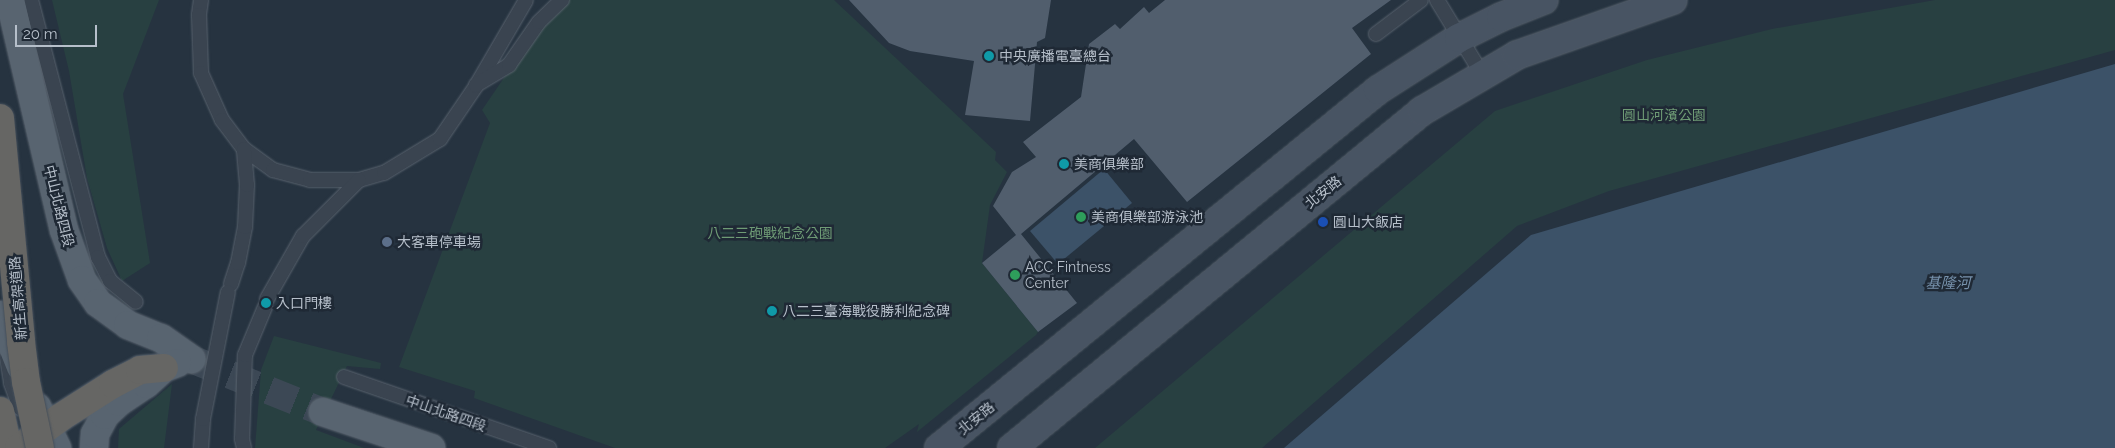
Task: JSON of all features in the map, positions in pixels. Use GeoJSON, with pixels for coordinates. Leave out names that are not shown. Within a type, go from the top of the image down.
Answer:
{"type":"FeatureCollection","features":[{"type":"Feature","properties":{"kind":"highway","name":"新生高架道路"},"geometry":{"type":"LineString","coordinates":[[0,118],[24,366],[34,444]]}},
{"type":"Feature","properties":{"kind":"highway"},"geometry":{"type":"LineString","coordinates":[[0,411],[34,444],[113,384],[140,370],[181,362]]}},
{"type":"Feature","properties":{"kind":"main road","name":"中山北路四段"},"geometry":{"type":"LineString","coordinates":[[10,0],[64,230],[82,280],[98,302],[128,325],[161,338],[181,362]]}},
{"type":"Feature","properties":{"kind":"main road","name":"北安路"},"geometry":{"type":"LineString","coordinates":[[939,448],[1378,90],[1459,38],[1501,17],[1544,0]]}},
{"type":"Feature","properties":{"kind":"main road","name":"北安路"},"geometry":{"type":"LineString","coordinates":[[1012,448],[1422,111],[1517,55],[1634,6],[1673,0]]}},
{"type":"Feature","properties":{"kind":"main road"},"geometry":{"type":"LineString","coordinates":[[1,319],[34,444]]}},
{"type":"Feature","properties":{"kind":"main road"},"geometry":{"type":"LineString","coordinates":[[94,448],[96,434],[105,415],[119,402],[181,362]]}},
{"type":"Feature","properties":{"kind":"main road"},"geometry":{"type":"LineString","coordinates":[[323,412],[431,448]]}},
{"type":"Feature","properties":{"kind":"lane","name":"中山北路四段"},"geometry":{"type":"LineString","coordinates":[[31,0],[98,257],[110,281],[136,302]]}},
{"type":"Feature","properties":{"kind":"lane"},"geometry":{"type":"LineString","coordinates":[[201,0],[199,15],[201,73],[222,120],[244,149],[273,170],[310,180],[359,180],[384,173],[440,139],[476,86],[526,0]]}},
{"type":"Feature","properties":{"kind":"lane"},"geometry":{"type":"LineString","coordinates":[[476,86],[509,65],[539,22],[562,0]]}},
{"type":"Feature","properties":{"kind":"lane"},"geometry":{"type":"LineString","coordinates":[[1376,34],[1421,0]]}},
{"type":"Feature","properties":{"kind":"lane"},"geometry":{"type":"LineString","coordinates":[[1437,0],[1482,74]]}},
{"type":"Feature","properties":{"kind":"lane"},"geometry":{"type":"LineString","coordinates":[[201,448],[203,418],[230,288],[246,228],[247,185],[244,149]]}},
{"type":"Feature","properties":{"kind":"lane"},"geometry":{"type":"LineString","coordinates":[[244,448],[242,438],[245,355],[266,303],[303,236],[359,180]]}},
{"type":"Feature","properties":{"kind":"lane","name":"中山北路四段"},"geometry":{"type":"LineString","coordinates":[[344,377],[549,448]]}},
{"type":"Feature","properties":{"kind":"green space"},"geometry":{"type":"Polygon","coordinates":[[[52,0],[159,0],[123,94],[150,263],[122,281],[107,248],[87,178],[69,71],[52,0]]]}},
{"type":"Feature","properties":{"kind":"green space","name":"八二三砲戰紀念公園"},"geometry":{"type":"Polygon","coordinates":[[[557,0],[834,0],[996,152],[995,160],[1007,172],[990,205],[982,263],[1038,332],[1036,335],[917,432],[919,424],[885,448],[615,448],[474,398],[475,391],[399,367],[490,123],[482,110],[557,0]]]}},
{"type":"Feature","properties":{"kind":"green space","name":"圓山河濱公園"},"geometry":{"type":"Polygon","coordinates":[[[1935,0],[2115,0],[2115,50],[1609,191],[1517,226],[1262,448],[1095,448],[1495,111],[1647,60],[1772,29],[1935,0]]]}},
{"type":"Feature","properties":{"kind":"green space"},"geometry":{"type":"Polygon","coordinates":[[[274,336],[381,363],[380,369],[347,366],[316,430],[364,448],[255,448],[261,370],[274,336]]]}},
{"type":"Feature","properties":{"kind":"green space"},"geometry":{"type":"Polygon","coordinates":[[[172,384],[164,448],[118,448],[119,429],[172,384]]]}},
{"type":"Feature","properties":{"kind":"water","name":"基隆河"},"geometry":{"type":"Polygon","coordinates":[[[2115,64],[2115,448],[1284,448],[1531,235],[2115,64]]]}},
{"type":"Feature","properties":{"kind":"water","name":"美商俱樂部游泳池"},"geometry":{"type":"Polygon","coordinates":[[[1104,169],[1132,203],[1058,264],[1030,231],[1104,169]]]}},
{"type":"Feature","properties":{"kind":"building","name":"中央廣播電臺總台"},"geometry":{"type":"Polygon","coordinates":[[[849,0],[1051,0],[1045,38],[1037,42],[1030,121],[965,115],[974,61],[910,51],[889,43],[849,0]]]}},
{"type":"Feature","properties":{"kind":"building","name":"美商俱樂部"},"geometry":{"type":"Polygon","coordinates":[[[1165,0],[1391,0],[1352,28],[1371,54],[1187,202],[1134,139],[1021,234],[1077,303],[1038,332],[982,263],[1016,235],[993,206],[1012,172],[1036,157],[1023,142],[1081,97],[1089,44],[1115,24],[1120,29],[1144,7],[1149,13],[1165,0]]]}},
{"type":"Feature","properties":{"kind":"tunnel"},"geometry":{"type":"LineString","coordinates":[[191,359],[323,412]]}},
{"type":"Feature","properties":{"kind":"place","name":"中央廣播電臺總台"},"geometry":{"type":"Point","coordinates":[989,56]}},
{"type":"Feature","properties":{"kind":"place","name":"美商俱樂部"},"geometry":{"type":"Point","coordinates":[1064,164]}},
{"type":"Feature","properties":{"kind":"place","name":"美商俱樂部游泳池"},"geometry":{"type":"Point","coordinates":[1081,217]}},
{"type":"Feature","properties":{"kind":"place","name":"圓山大飯店"},"geometry":{"type":"Point","coordinates":[1323,222]}},
{"type":"Feature","properties":{"kind":"place","name":"大客車停車場"},"geometry":{"type":"Point","coordinates":[387,242]}},
{"type":"Feature","properties":{"kind":"place","name":"ACC Fintness Center"},"geometry":{"type":"Point","coordinates":[1015,275]}},
{"type":"Feature","properties":{"kind":"place","name":"入口門樓"},"geometry":{"type":"Point","coordinates":[266,303]}},
{"type":"Feature","properties":{"kind":"place","name":"八二三臺海戰役勝利紀念碑"},"geometry":{"type":"Point","coordinates":[772,311]}}]}
